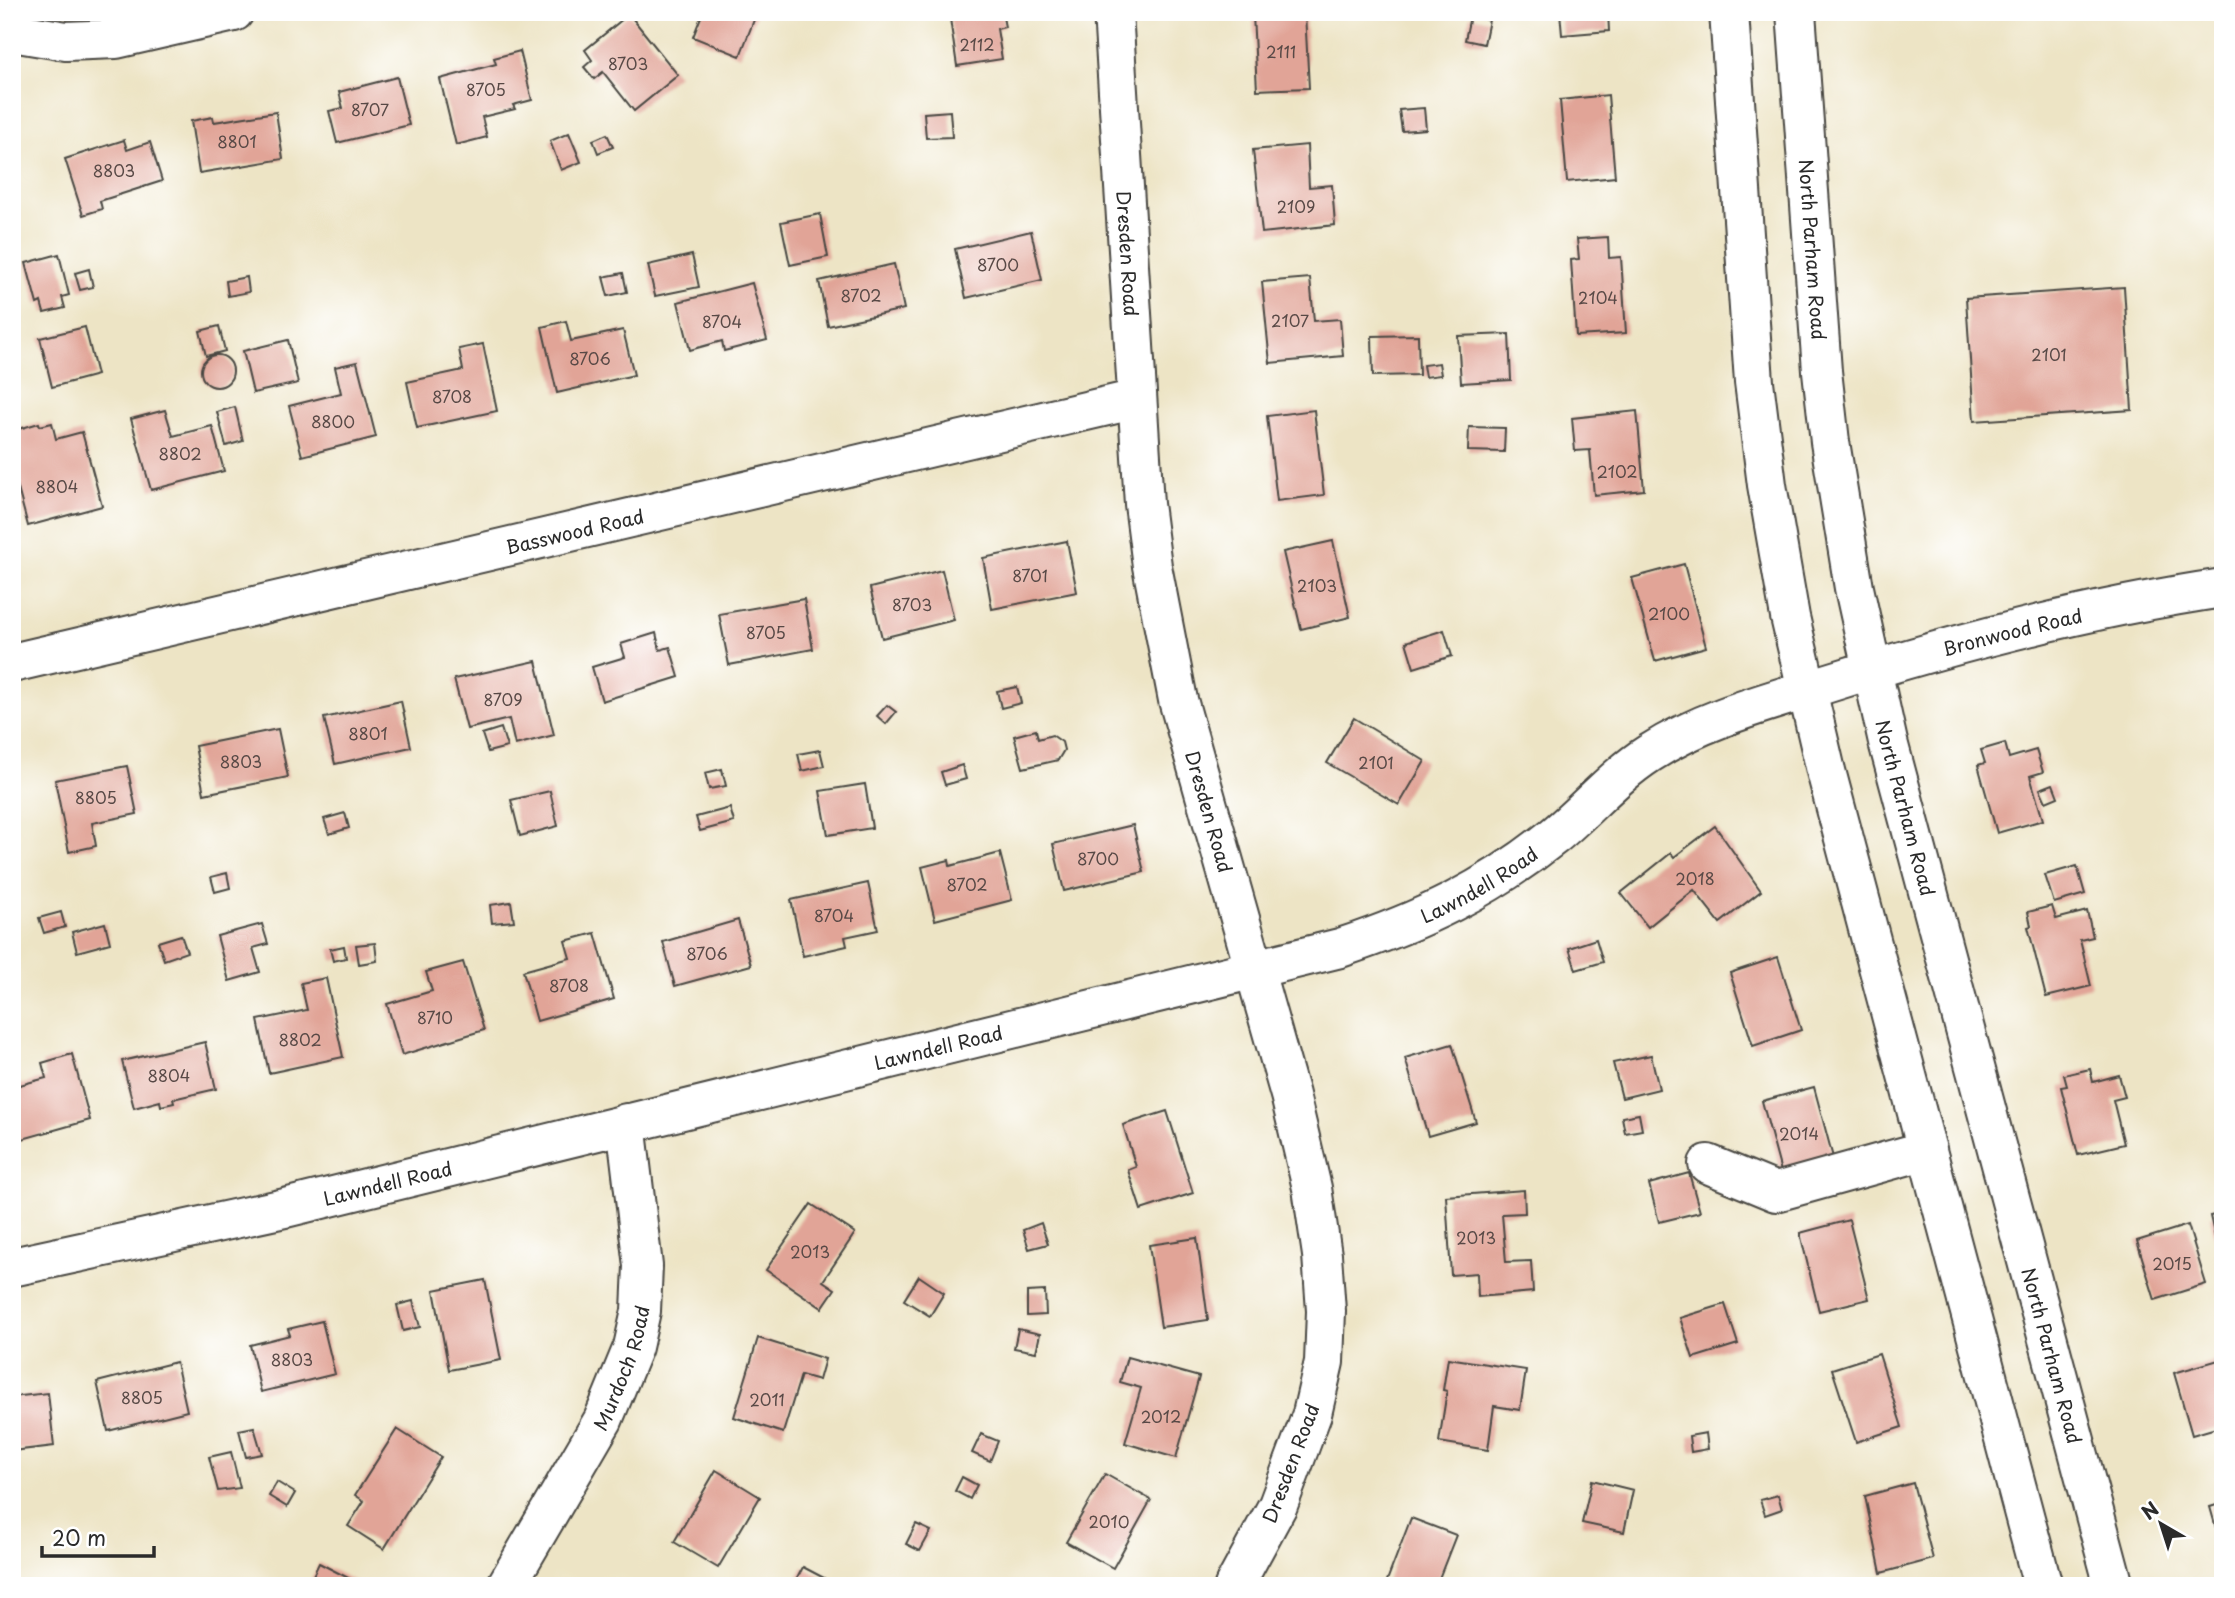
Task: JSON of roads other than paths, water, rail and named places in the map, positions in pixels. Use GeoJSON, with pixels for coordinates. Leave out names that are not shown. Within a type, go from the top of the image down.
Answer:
{"type":"FeatureCollection","features":[{"type":"Feature","properties":{"kind":"main road"},"geometry":{"type":"LineString","coordinates":[[12,32],[66,41],[116,39],[233,12]]}},
{"type":"Feature","properties":{"kind":"main road","name":"Dresden Road"},"geometry":{"type":"LineString","coordinates":[[1114,12],[1137,399],[1152,566],[1178,700],[1290,1095],[1312,1188],[1326,1311],[1324,1362],[1312,1414],[1278,1505],[1234,1586]]}},
{"type":"Feature","properties":{"kind":"main road"},"geometry":{"type":"LineString","coordinates":[[1729,12],[1754,382],[1767,485],[1806,690],[2043,1586]]}},
{"type":"Feature","properties":{"kind":"main road","name":"North Parham Road"},"geometry":{"type":"LineString","coordinates":[[1796,12],[1830,442],[1870,670],[2114,1586]]}},
{"type":"Feature","properties":{"kind":"main road","name":"Basswood Road"},"geometry":{"type":"LineString","coordinates":[[12,663],[1137,399]]}},
{"type":"Feature","properties":{"kind":"main road","name":"Bronwood Road"},"geometry":{"type":"LineString","coordinates":[[1806,690],[1870,670],[2088,614],[2223,588]]}},
{"type":"Feature","properties":{"kind":"main road","name":"Lawndell Road"},"geometry":{"type":"LineString","coordinates":[[12,1267],[285,1208],[1340,948],[1405,926],[1455,903],[1509,870],[1555,835],[1650,753],[1702,727],[1806,690]]}},
{"type":"Feature","properties":{"kind":"main road","name":"Murdoch Road"},"geometry":{"type":"LineString","coordinates":[[506,1586],[603,1420],[634,1347],[641,1311],[643,1266],[626,1124]]}},
{"type":"Feature","properties":{"kind":"main road"},"geometry":{"type":"LineString","coordinates":[[1708,1164],[1776,1192],[1927,1150]]}}]}
